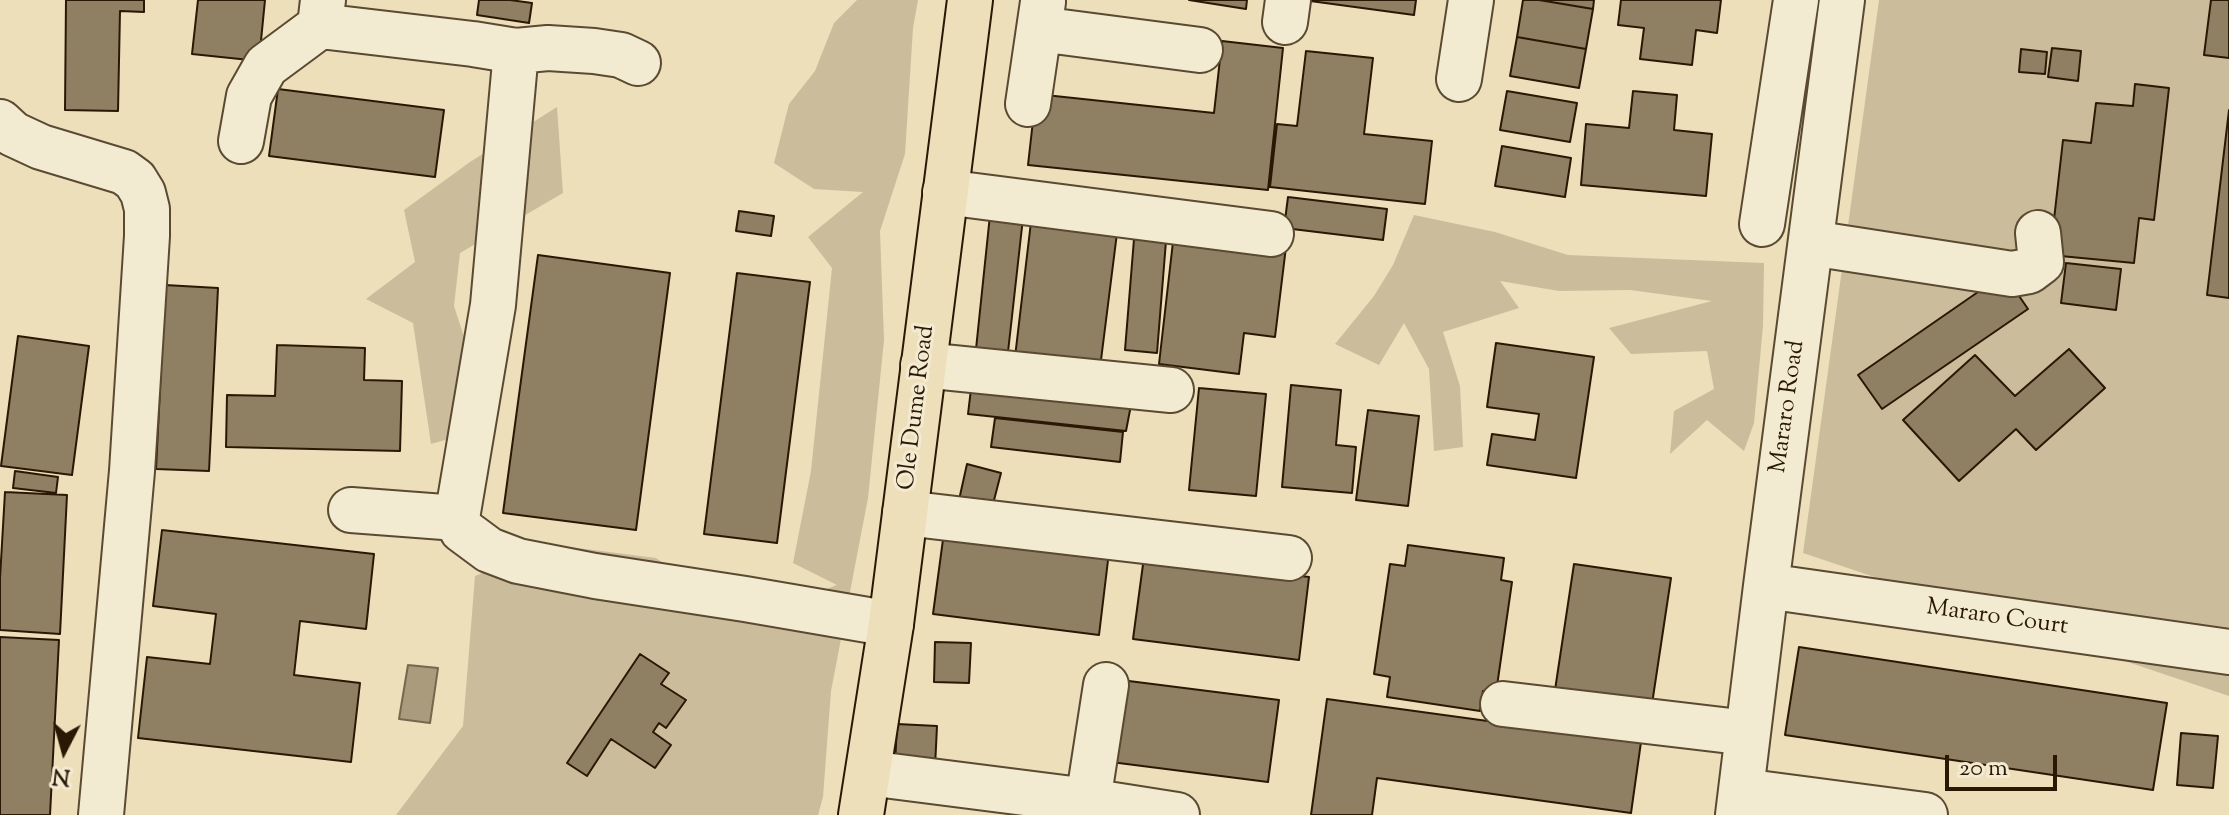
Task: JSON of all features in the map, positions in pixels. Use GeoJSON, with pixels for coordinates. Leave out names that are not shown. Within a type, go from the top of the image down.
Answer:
{"type":"FeatureCollection","features":[{"type":"Feature","properties":{"kind":"main road","name":"Ole Dume Road"},"geometry":{"type":"LineString","coordinates":[[861,815],[891,624],[970,0]]}},
{"type":"Feature","properties":{"kind":"street"},"geometry":{"type":"LineString","coordinates":[[1459,79],[1471,0]]}},
{"type":"Feature","properties":{"kind":"street"},"geometry":{"type":"LineString","coordinates":[[1762,224],[1796,0]]}},
{"type":"Feature","properties":{"kind":"street","name":"Mararo Road"},"geometry":{"type":"LineString","coordinates":[[1740,803],[1842,0]]}},
{"type":"Feature","properties":{"kind":"street"},"geometry":{"type":"LineString","coordinates":[[241,141],[249,96],[266,66],[322,13],[516,51],[548,48],[594,51],[621,55],[638,63]]}},
{"type":"Feature","properties":{"kind":"street"},"geometry":{"type":"LineString","coordinates":[[1028,104],[1041,14],[1200,50]]}},
{"type":"Feature","properties":{"kind":"street"},"geometry":{"type":"LineString","coordinates":[[516,51],[493,305],[457,518],[462,530],[489,550],[518,561],[891,624]]}},
{"type":"Feature","properties":{"kind":"street"},"geometry":{"type":"LineString","coordinates":[[0,122],[13,134],[41,147],[124,172],[135,180],[143,193],[147,209],[132,471],[101,815]]}},
{"type":"Feature","properties":{"kind":"street"},"geometry":{"type":"LineString","coordinates":[[945,192],[1271,234]]}},
{"type":"Feature","properties":{"kind":"street"},"geometry":{"type":"LineString","coordinates":[[1811,243],[2012,274],[2029,271],[2041,262],[2038,233]]}},
{"type":"Feature","properties":{"kind":"street"},"geometry":{"type":"LineString","coordinates":[[923,365],[1171,390]]}},
{"type":"Feature","properties":{"kind":"street"},"geometry":{"type":"LineString","coordinates":[[351,510],[457,518]]}},
{"type":"Feature","properties":{"kind":"street"},"geometry":{"type":"LineString","coordinates":[[905,513],[1289,558]]}},
{"type":"Feature","properties":{"kind":"street","name":"Mararo Court"},"geometry":{"type":"LineString","coordinates":[[1766,586],[2229,652]]}},
{"type":"Feature","properties":{"kind":"street"},"geometry":{"type":"LineString","coordinates":[[1088,801],[1106,685]]}},
{"type":"Feature","properties":{"kind":"street"},"geometry":{"type":"LineString","coordinates":[[1503,704],[1748,733]]}},
{"type":"Feature","properties":{"kind":"street"},"geometry":{"type":"LineString","coordinates":[[868,773],[1177,815]]}},
{"type":"Feature","properties":{"kind":"street"},"geometry":{"type":"LineString","coordinates":[[1740,803],[1925,815]]}},
{"type":"Feature","properties":{"kind":"shaded area"},"geometry":{"type":"Polygon","coordinates":[[[857,0],[918,0],[913,28],[905,154],[880,231],[884,340],[868,498],[831,691],[823,797],[818,815],[396,815],[463,726],[475,576],[554,545],[656,558],[744,620],[837,585],[793,563],[811,471],[832,268],[808,237],[863,192],[814,189],[774,163],[789,104],[815,71],[834,23],[857,0]]]}},
{"type":"Feature","properties":{"kind":"shaded area"},"geometry":{"type":"Polygon","coordinates":[[[1879,0],[2229,0],[2229,696],[1803,553],[1879,0]]]}},
{"type":"Feature","properties":{"kind":"shaded area"},"geometry":{"type":"Polygon","coordinates":[[[557,107],[563,193],[460,253],[454,306],[493,426],[431,444],[413,323],[366,299],[415,262],[404,210],[470,162],[557,107]]]}},
{"type":"Feature","properties":{"kind":"shaded area"},"geometry":{"type":"Polygon","coordinates":[[[1414,215],[1495,232],[1568,255],[1764,263],[1763,326],[1754,423],[1744,451],[1707,420],[1670,454],[1674,411],[1714,389],[1707,351],[1631,354],[1609,328],[1712,301],[1630,290],[1559,291],[1500,281],[1519,308],[1443,332],[1460,386],[1463,447],[1434,451],[1429,369],[1404,323],[1379,365],[1335,344],[1374,296],[1393,265],[1414,215]]]}},
{"type":"Feature","properties":{"kind":"shaded area"},"geometry":{"type":"Polygon","coordinates":[[[408,665],[438,668],[430,723],[399,719],[408,665]]]}},
{"type":"Feature","properties":{"kind":"building"},"geometry":{"type":"Polygon","coordinates":[[[66,0],[144,0],[144,12],[120,11],[118,111],[65,110],[66,0]]]}},
{"type":"Feature","properties":{"kind":"building"},"geometry":{"type":"Polygon","coordinates":[[[198,0],[265,0],[259,61],[192,54],[198,0]]]}},
{"type":"Feature","properties":{"kind":"building"},"geometry":{"type":"Polygon","coordinates":[[[479,0],[532,3],[529,23],[477,15],[479,0]]]}},
{"type":"Feature","properties":{"kind":"building"},"geometry":{"type":"Polygon","coordinates":[[[1189,0],[1247,0],[1246,9],[1189,0]]]}},
{"type":"Feature","properties":{"kind":"building"},"geometry":{"type":"Polygon","coordinates":[[[1303,0],[1416,0],[1414,15],[1303,0]]]}},
{"type":"Feature","properties":{"kind":"building"},"geometry":{"type":"Polygon","coordinates":[[[1523,0],[1593,9],[1586,49],[1517,37],[1523,0]]]}},
{"type":"Feature","properties":{"kind":"building"},"geometry":{"type":"Polygon","coordinates":[[[1539,0],[1594,0],[1593,9],[1539,0]]]}},
{"type":"Feature","properties":{"kind":"building"},"geometry":{"type":"Polygon","coordinates":[[[1621,0],[1721,0],[1717,33],[1696,30],[1692,65],[1640,59],[1644,28],[1618,25],[1621,0]]]}},
{"type":"Feature","properties":{"kind":"building"},"geometry":{"type":"Polygon","coordinates":[[[2211,0],[2229,0],[2229,58],[2204,55],[2211,0]]]}},
{"type":"Feature","properties":{"kind":"building"},"geometry":{"type":"Polygon","coordinates":[[[1517,37],[1586,49],[1579,88],[1510,76],[1517,37]]]}},
{"type":"Feature","properties":{"kind":"building"},"geometry":{"type":"Polygon","coordinates":[[[1222,41],[1283,48],[1268,190],[1028,165],[1036,94],[1214,113],[1222,41]]]}},
{"type":"Feature","properties":{"kind":"building"},"geometry":{"type":"Polygon","coordinates":[[[2052,48],[2081,51],[2078,81],[2048,77],[2052,48]]]}},
{"type":"Feature","properties":{"kind":"building"},"geometry":{"type":"Polygon","coordinates":[[[2021,49],[2047,52],[2045,74],[2019,72],[2021,49]]]}},
{"type":"Feature","properties":{"kind":"building"},"geometry":{"type":"Polygon","coordinates":[[[1306,51],[1373,58],[1364,134],[1432,141],[1425,204],[1270,187],[1277,124],[1297,126],[1306,51]]]}},
{"type":"Feature","properties":{"kind":"building"},"geometry":{"type":"Polygon","coordinates":[[[2135,84],[2169,88],[2154,220],[2139,218],[2134,263],[2050,255],[2063,140],[2091,143],[2096,103],[2133,106],[2135,84]]]}},
{"type":"Feature","properties":{"kind":"building"},"geometry":{"type":"Polygon","coordinates":[[[278,89],[444,110],[435,177],[269,156],[278,89]]]}},
{"type":"Feature","properties":{"kind":"building"},"geometry":{"type":"Polygon","coordinates":[[[1507,91],[1577,103],[1570,142],[1500,130],[1507,91]]]}},
{"type":"Feature","properties":{"kind":"building"},"geometry":{"type":"Polygon","coordinates":[[[1633,91],[1677,95],[1674,130],[1712,134],[1706,196],[1581,185],[1586,124],[1629,128],[1633,91]]]}},
{"type":"Feature","properties":{"kind":"building"},"geometry":{"type":"Polygon","coordinates":[[[2229,110],[2229,298],[2207,295],[2229,110]]]}},
{"type":"Feature","properties":{"kind":"building"},"geometry":{"type":"Polygon","coordinates":[[[1502,146],[1571,158],[1565,197],[1495,186],[1502,146]]]}},
{"type":"Feature","properties":{"kind":"building"},"geometry":{"type":"Polygon","coordinates":[[[1288,197],[1387,209],[1383,240],[1284,228],[1288,197]]]}},
{"type":"Feature","properties":{"kind":"building"},"geometry":{"type":"Polygon","coordinates":[[[739,211],[774,216],[771,236],[736,231],[739,211]]]}},
{"type":"Feature","properties":{"kind":"building"},"geometry":{"type":"Polygon","coordinates":[[[990,215],[1023,218],[1008,352],[976,349],[990,215]]]}},
{"type":"Feature","properties":{"kind":"building"},"geometry":{"type":"Polygon","coordinates":[[[1031,222],[1117,233],[1100,368],[1015,357],[1031,222]]]}},
{"type":"Feature","properties":{"kind":"building"},"geometry":{"type":"Polygon","coordinates":[[[1174,233],[1286,247],[1275,337],[1244,333],[1239,374],[1159,364],[1174,233]]]}},
{"type":"Feature","properties":{"kind":"building"},"geometry":{"type":"Polygon","coordinates":[[[1134,239],[1166,241],[1157,353],[1125,350],[1134,239]]]}},
{"type":"Feature","properties":{"kind":"building"},"geometry":{"type":"Polygon","coordinates":[[[538,255],[670,273],[636,530],[503,513],[538,255]]]}},
{"type":"Feature","properties":{"kind":"building"},"geometry":{"type":"Polygon","coordinates":[[[2066,263],[2121,269],[2116,310],[2061,303],[2066,263]]]}},
{"type":"Feature","properties":{"kind":"building"},"geometry":{"type":"Polygon","coordinates":[[[737,273],[810,282],[777,543],[704,534],[737,273]]]}},
{"type":"Feature","properties":{"kind":"building"},"geometry":{"type":"Polygon","coordinates":[[[2004,274],[2028,309],[1882,409],[1858,375],[2004,274]]]}},
{"type":"Feature","properties":{"kind":"building"},"geometry":{"type":"Polygon","coordinates":[[[165,285],[218,288],[209,471],[156,469],[165,285]]]}},
{"type":"Feature","properties":{"kind":"building"},"geometry":{"type":"Polygon","coordinates":[[[18,336],[89,346],[72,475],[1,466],[18,336]]]}},
{"type":"Feature","properties":{"kind":"building"},"geometry":{"type":"Polygon","coordinates":[[[1496,343],[1594,357],[1576,478],[1487,465],[1492,434],[1535,440],[1539,414],[1487,407],[1496,343]]]}},
{"type":"Feature","properties":{"kind":"building"},"geometry":{"type":"Polygon","coordinates":[[[277,345],[365,348],[364,380],[402,381],[400,451],[226,447],[227,395],[275,396],[277,345]]]}},
{"type":"Feature","properties":{"kind":"building"},"geometry":{"type":"Polygon","coordinates":[[[2069,349],[2105,388],[2036,450],[2016,429],[1959,481],[1903,420],[1975,355],[2015,396],[2069,349]]]}},
{"type":"Feature","properties":{"kind":"building"},"geometry":{"type":"Polygon","coordinates":[[[1291,385],[1341,390],[1336,445],[1356,447],[1352,493],[1282,487],[1291,385]]]}},
{"type":"Feature","properties":{"kind":"building"},"geometry":{"type":"Polygon","coordinates":[[[1199,388],[1266,394],[1256,496],[1189,490],[1199,388]]]}},
{"type":"Feature","properties":{"kind":"building"},"geometry":{"type":"Polygon","coordinates":[[[971,389],[1131,405],[1126,431],[968,414],[971,389]]]}},
{"type":"Feature","properties":{"kind":"building"},"geometry":{"type":"Polygon","coordinates":[[[1368,410],[1419,416],[1408,506],[1356,500],[1368,410]]]}},
{"type":"Feature","properties":{"kind":"building"},"geometry":{"type":"Polygon","coordinates":[[[995,418],[1123,432],[1120,462],[991,447],[995,418]]]}},
{"type":"Feature","properties":{"kind":"building"},"geometry":{"type":"Polygon","coordinates":[[[967,464],[1001,473],[992,508],[959,500],[967,464]]]}},
{"type":"Feature","properties":{"kind":"building"},"geometry":{"type":"Polygon","coordinates":[[[15,471],[58,477],[56,493],[13,488],[15,471]]]}},
{"type":"Feature","properties":{"kind":"building"},"geometry":{"type":"Polygon","coordinates":[[[5,492],[67,495],[60,634],[0,630],[5,492]]]}},
{"type":"Feature","properties":{"kind":"building"},"geometry":{"type":"Polygon","coordinates":[[[162,530],[374,554],[366,629],[300,621],[294,675],[360,683],[351,762],[138,738],[147,657],[210,664],[216,614],[153,606],[162,530]]]}},
{"type":"Feature","properties":{"kind":"building"},"geometry":{"type":"Polygon","coordinates":[[[944,532],[1109,552],[1099,635],[933,614],[944,532]]]}},
{"type":"Feature","properties":{"kind":"building"},"geometry":{"type":"Polygon","coordinates":[[[1408,545],[1504,558],[1501,580],[1512,582],[1496,693],[1483,691],[1480,711],[1387,697],[1390,677],[1374,674],[1390,564],[1405,566],[1408,545]]]}},
{"type":"Feature","properties":{"kind":"building"},"geometry":{"type":"Polygon","coordinates":[[[1144,557],[1309,577],[1299,660],[1133,639],[1144,557]]]}},
{"type":"Feature","properties":{"kind":"building"},"geometry":{"type":"Polygon","coordinates":[[[1574,564],[1671,578],[1652,704],[1555,690],[1574,564]]]}},
{"type":"Feature","properties":{"kind":"building"},"geometry":{"type":"Polygon","coordinates":[[[0,637],[59,640],[50,815],[0,815],[0,637]]]}},
{"type":"Feature","properties":{"kind":"building"},"geometry":{"type":"Polygon","coordinates":[[[935,642],[971,643],[969,683],[934,682],[935,642]]]}},
{"type":"Feature","properties":{"kind":"building"},"geometry":{"type":"Polygon","coordinates":[[[1799,647],[2167,703],[2153,790],[1785,735],[1799,647]]]}},
{"type":"Feature","properties":{"kind":"building"},"geometry":{"type":"Polygon","coordinates":[[[640,654],[669,673],[661,684],[686,700],[666,728],[659,723],[653,732],[671,745],[655,768],[611,739],[587,776],[567,763],[640,654]]]}},
{"type":"Feature","properties":{"kind":"building"},"geometry":{"type":"Polygon","coordinates":[[[1113,679],[1279,700],[1268,782],[1103,761],[1113,679]]]}},
{"type":"Feature","properties":{"kind":"building"},"geometry":{"type":"Polygon","coordinates":[[[1327,699],[1641,742],[1631,813],[1377,778],[1372,815],[1311,815],[1327,699]]]}},
{"type":"Feature","properties":{"kind":"building"},"geometry":{"type":"Polygon","coordinates":[[[897,724],[937,726],[935,767],[895,765],[897,724]]]}},
{"type":"Feature","properties":{"kind":"building"},"geometry":{"type":"Polygon","coordinates":[[[2181,733],[2218,736],[2213,788],[2177,785],[2181,733]]]}}]}
